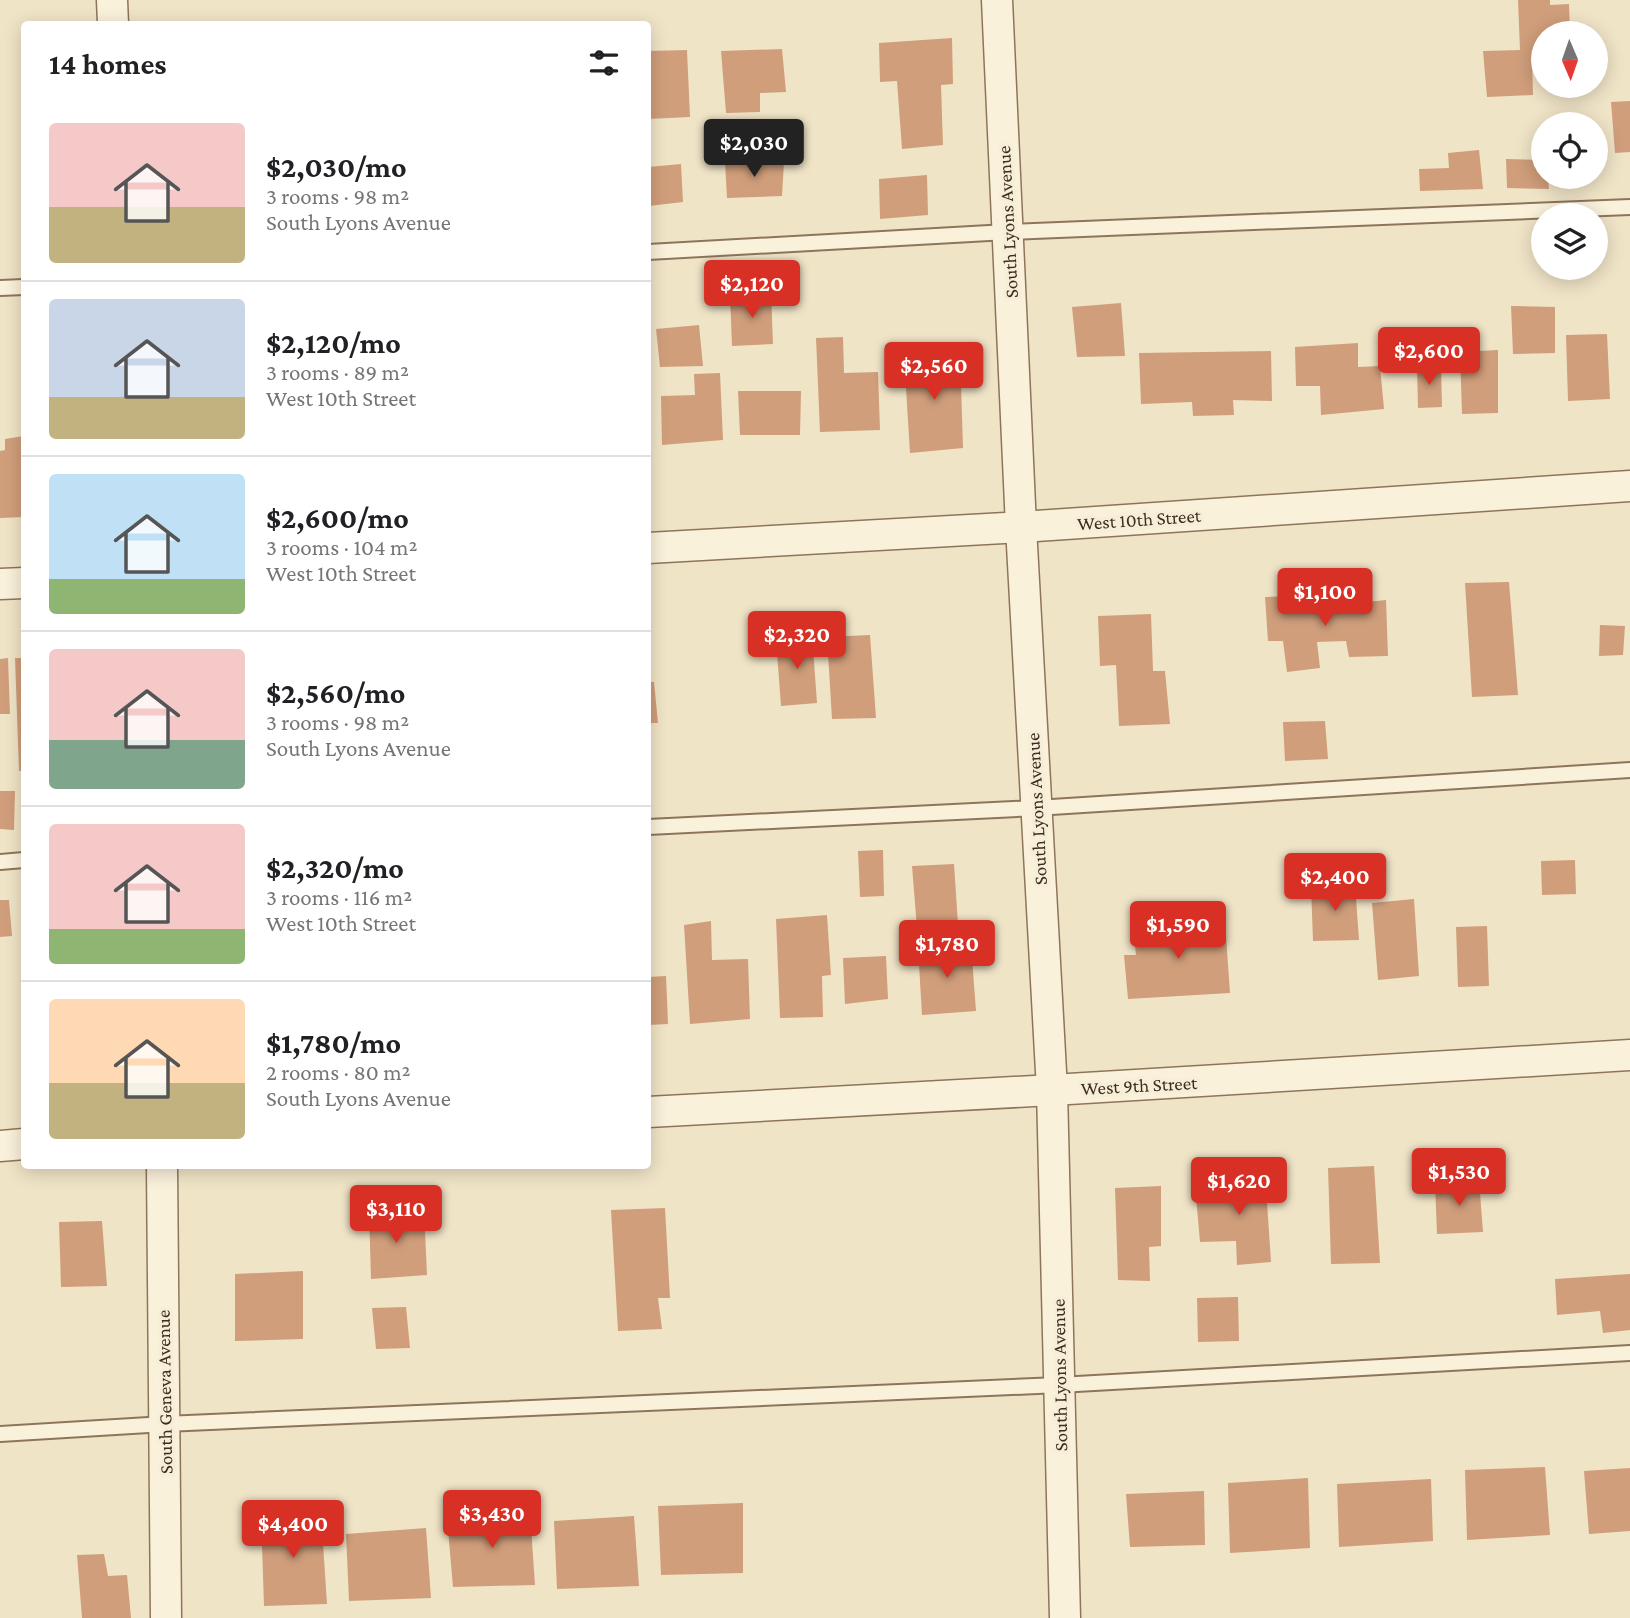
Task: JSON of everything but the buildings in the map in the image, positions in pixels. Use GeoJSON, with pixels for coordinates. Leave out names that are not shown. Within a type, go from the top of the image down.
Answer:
{"type":"FeatureCollection","features":[{"type":"Feature","properties":{"kind":"street"},"geometry":{"type":"LineString","coordinates":[[112,0],[113,21]]}},
{"type":"Feature","properties":{"kind":"street","name":"South Lyons Avenue"},"geometry":{"type":"LineString","coordinates":[[997,0],[1021,527],[1052,1090],[1065,1618]]}},
{"type":"Feature","properties":{"kind":"street","name":"West 10th Street"},"geometry":{"type":"LineString","coordinates":[[651,548],[1021,527],[1630,486]]}},
{"type":"Feature","properties":{"kind":"street"},"geometry":{"type":"LineString","coordinates":[[0,584],[21,583]]}},
{"type":"Feature","properties":{"kind":"street","name":"West 9th Street"},"geometry":{"type":"LineString","coordinates":[[651,1112],[1630,1055]]}},
{"type":"Feature","properties":{"kind":"street"},"geometry":{"type":"LineString","coordinates":[[0,1146],[21,1144]]}},
{"type":"Feature","properties":{"kind":"street","name":"South Geneva Avenue"},"geometry":{"type":"LineString","coordinates":[[162,1169],[166,1618]]}},
{"type":"Feature","properties":{"kind":"lane"},"geometry":{"type":"LineString","coordinates":[[651,252],[1007,232],[1630,207]]}},
{"type":"Feature","properties":{"kind":"lane"},"geometry":{"type":"LineString","coordinates":[[0,288],[21,286]]}},
{"type":"Feature","properties":{"kind":"lane"},"geometry":{"type":"LineString","coordinates":[[651,827],[1036,808],[1630,770]]}},
{"type":"Feature","properties":{"kind":"lane"},"geometry":{"type":"LineString","coordinates":[[0,862],[21,860]]}},
{"type":"Feature","properties":{"kind":"lane"},"geometry":{"type":"LineString","coordinates":[[0,1434],[165,1424],[1059,1385],[1630,1353]]}}]}
